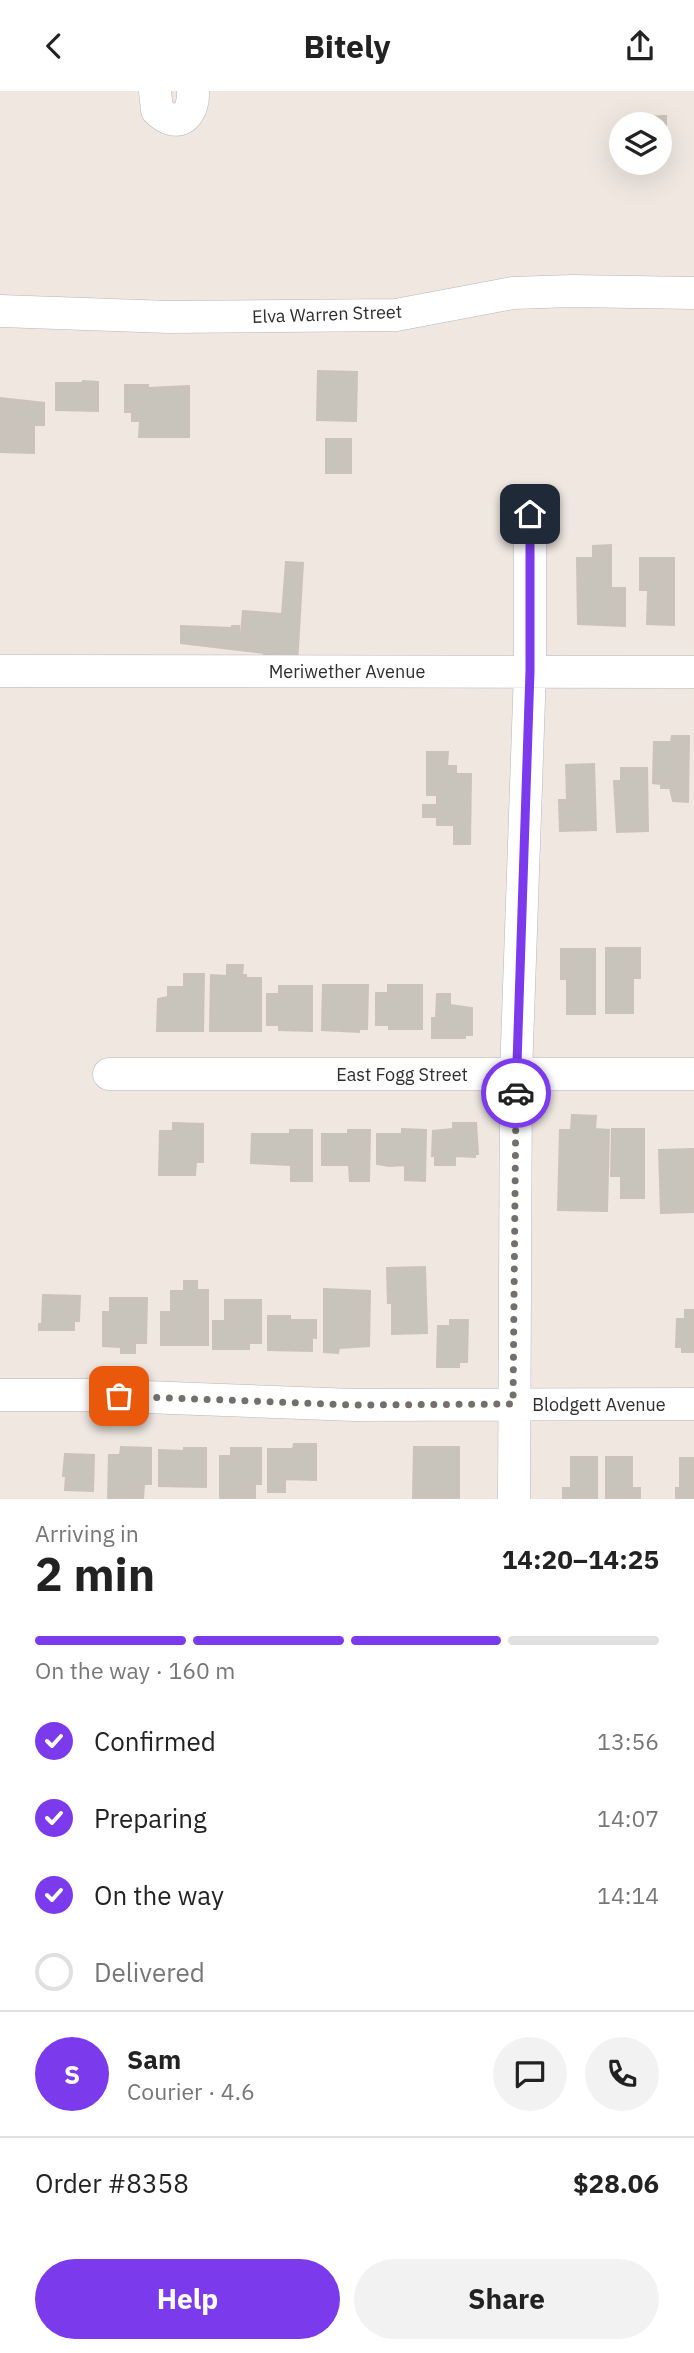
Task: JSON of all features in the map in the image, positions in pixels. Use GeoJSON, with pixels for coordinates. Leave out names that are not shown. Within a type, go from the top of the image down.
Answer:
{"type":"FeatureCollection","features":[{"type":"Feature","properties":{"kind":"street"},"geometry":{"type":"LineString","coordinates":[[155,91],[157,110],[166,119],[178,120],[189,113],[193,91]]}},
{"type":"Feature","properties":{"kind":"street","name":"Elva Warren Street"},"geometry":{"type":"LineString","coordinates":[[0,311],[170,317],[396,314],[513,293],[694,293]]}},
{"type":"Feature","properties":{"kind":"street"},"geometry":{"type":"LineString","coordinates":[[514,1499],[516,1074],[530,671],[530,514]]}},
{"type":"Feature","properties":{"kind":"street","name":"Meriwether Avenue"},"geometry":{"type":"LineString","coordinates":[[0,671],[694,672]]}},
{"type":"Feature","properties":{"kind":"street","name":"East Fogg Street"},"geometry":{"type":"LineString","coordinates":[[109,1074],[694,1074]]}},
{"type":"Feature","properties":{"kind":"street","name":"Blodgett Avenue"},"geometry":{"type":"LineString","coordinates":[[0,1395],[93,1395],[354,1405],[694,1404]]}},
{"type":"Feature","properties":{"kind":"building"},"geometry":{"type":"Polygon","coordinates":[[[318,371],[357,372],[356,421],[317,420],[318,371]]]}},
{"type":"Feature","properties":{"kind":"building"},"geometry":{"type":"Polygon","coordinates":[[[98,382],[98,411],[56,410],[56,383],[98,382]]]}},
{"type":"Feature","properties":{"kind":"building"},"geometry":{"type":"Polygon","coordinates":[[[125,385],[148,385],[148,388],[189,386],[189,437],[139,437],[140,421],[132,421],[132,412],[125,412],[125,385]]]}},
{"type":"Feature","properties":{"kind":"building"},"geometry":{"type":"Polygon","coordinates":[[[0,398],[44,403],[44,425],[34,425],[34,453],[0,452],[0,398]]]}},
{"type":"Feature","properties":{"kind":"building"},"geometry":{"type":"Polygon","coordinates":[[[326,439],[351,439],[351,473],[326,473],[326,439]]]}},
{"type":"Feature","properties":{"kind":"building"},"geometry":{"type":"Polygon","coordinates":[[[611,545],[611,588],[625,588],[625,626],[578,624],[577,558],[593,558],[593,546],[611,545]]]}},
{"type":"Feature","properties":{"kind":"building"},"geometry":{"type":"Polygon","coordinates":[[[640,558],[674,558],[674,625],[647,624],[648,590],[640,590],[640,558]]]}},
{"type":"Feature","properties":{"kind":"building"},"geometry":{"type":"Polygon","coordinates":[[[286,562],[303,563],[297,665],[263,663],[264,653],[181,643],[181,626],[239,626],[241,633],[243,611],[282,614],[286,562]]]}},
{"type":"Feature","properties":{"kind":"building"},"geometry":{"type":"Polygon","coordinates":[[[672,736],[689,736],[688,802],[673,801],[670,788],[661,788],[661,784],[653,783],[654,742],[671,742],[672,736]]]}},
{"type":"Feature","properties":{"kind":"building"},"geometry":{"type":"Polygon","coordinates":[[[427,752],[448,752],[447,766],[456,766],[456,774],[471,774],[470,844],[454,844],[454,825],[437,825],[437,817],[423,817],[423,805],[437,805],[437,795],[427,795],[427,752]]]}},
{"type":"Feature","properties":{"kind":"building"},"geometry":{"type":"Polygon","coordinates":[[[594,764],[596,830],[560,831],[559,800],[567,800],[566,765],[594,764]]]}},
{"type":"Feature","properties":{"kind":"building"},"geometry":{"type":"Polygon","coordinates":[[[621,768],[647,768],[648,831],[617,832],[614,781],[621,781],[621,768]]]}},
{"type":"Feature","properties":{"kind":"building"},"geometry":{"type":"Polygon","coordinates":[[[606,948],[640,948],[640,978],[633,978],[633,1013],[606,1013],[606,948]]]}},
{"type":"Feature","properties":{"kind":"building"},"geometry":{"type":"Polygon","coordinates":[[[561,949],[595,949],[595,1014],[567,1014],[567,979],[561,979],[561,949]]]}},
{"type":"Feature","properties":{"kind":"building"},"geometry":{"type":"Polygon","coordinates":[[[227,965],[243,965],[242,975],[246,975],[246,978],[261,978],[261,1031],[210,1031],[211,975],[227,976],[227,965]]]}},
{"type":"Feature","properties":{"kind":"building"},"geometry":{"type":"Polygon","coordinates":[[[184,974],[204,974],[203,1031],[157,1031],[158,999],[168,997],[168,987],[184,987],[184,974]]]}},
{"type":"Feature","properties":{"kind":"building"},"geometry":{"type":"Polygon","coordinates":[[[323,985],[368,985],[367,1029],[359,1029],[359,1032],[322,1030],[323,985]]]}},
{"type":"Feature","properties":{"kind":"building"},"geometry":{"type":"Polygon","coordinates":[[[388,985],[422,985],[422,1029],[389,1029],[389,1025],[376,1025],[376,993],[388,993],[388,985]]]}},
{"type":"Feature","properties":{"kind":"building"},"geometry":{"type":"Polygon","coordinates":[[[279,986],[312,986],[312,1031],[279,1030],[279,1025],[267,1025],[267,994],[279,994],[279,986]]]}},
{"type":"Feature","properties":{"kind":"building"},"geometry":{"type":"Polygon","coordinates":[[[437,994],[450,994],[450,1005],[472,1008],[472,1035],[465,1035],[465,1038],[432,1038],[432,1018],[436,1018],[437,994]]]}},
{"type":"Feature","properties":{"kind":"building"},"geometry":{"type":"Polygon","coordinates":[[[572,1115],[596,1116],[595,1129],[609,1130],[607,1211],[558,1210],[560,1130],[571,1130],[572,1115]]]}},
{"type":"Feature","properties":{"kind":"building"},"geometry":{"type":"Polygon","coordinates":[[[173,1123],[203,1124],[203,1162],[196,1162],[195,1175],[159,1175],[160,1131],[173,1131],[173,1123]]]}},
{"type":"Feature","properties":{"kind":"building"},"geometry":{"type":"Polygon","coordinates":[[[453,1123],[476,1123],[478,1154],[475,1154],[475,1157],[455,1156],[455,1165],[435,1165],[435,1156],[432,1156],[433,1131],[453,1129],[453,1123]]]}},
{"type":"Feature","properties":{"kind":"building"},"geometry":{"type":"Polygon","coordinates":[[[402,1129],[426,1130],[425,1181],[405,1180],[405,1165],[377,1164],[377,1134],[402,1134],[402,1129]]]}},
{"type":"Feature","properties":{"kind":"building"},"geometry":{"type":"Polygon","coordinates":[[[612,1129],[644,1129],[644,1198],[621,1198],[621,1176],[611,1176],[612,1129]]]}},
{"type":"Feature","properties":{"kind":"building"},"geometry":{"type":"Polygon","coordinates":[[[290,1130],[312,1130],[312,1181],[291,1181],[291,1165],[251,1163],[252,1134],[290,1134],[290,1130]]]}},
{"type":"Feature","properties":{"kind":"building"},"geometry":{"type":"Polygon","coordinates":[[[348,1130],[370,1130],[369,1181],[350,1181],[349,1165],[322,1165],[322,1134],[348,1134],[348,1130]]]}},
{"type":"Feature","properties":{"kind":"building"},"geometry":{"type":"Polygon","coordinates":[[[693,1149],[694,1212],[661,1213],[659,1150],[693,1149]]]}},
{"type":"Feature","properties":{"kind":"building"},"geometry":{"type":"Polygon","coordinates":[[[425,1267],[427,1333],[392,1334],[392,1303],[388,1303],[387,1268],[425,1267]]]}},
{"type":"Feature","properties":{"kind":"building"},"geometry":{"type":"Polygon","coordinates":[[[184,1281],[197,1281],[197,1290],[208,1290],[208,1345],[161,1345],[161,1312],[171,1312],[171,1291],[184,1291],[184,1281]]]}},
{"type":"Feature","properties":{"kind":"building"},"geometry":{"type":"Polygon","coordinates":[[[324,1289],[370,1291],[369,1346],[339,1348],[338,1353],[324,1352],[324,1289]]]}},
{"type":"Feature","properties":{"kind":"building"},"geometry":{"type":"Polygon","coordinates":[[[43,1295],[80,1296],[79,1321],[74,1321],[74,1330],[39,1330],[39,1324],[42,1324],[43,1295]]]}},
{"type":"Feature","properties":{"kind":"building"},"geometry":{"type":"Polygon","coordinates":[[[110,1298],[147,1298],[146,1343],[135,1343],[135,1353],[121,1353],[121,1347],[103,1346],[103,1312],[110,1312],[110,1298]]]}},
{"type":"Feature","properties":{"kind":"building"},"geometry":{"type":"Polygon","coordinates":[[[225,1300],[261,1300],[261,1343],[249,1343],[249,1349],[213,1349],[213,1321],[225,1321],[225,1300]]]}},
{"type":"Feature","properties":{"kind":"building"},"geometry":{"type":"Polygon","coordinates":[[[685,1310],[694,1310],[694,1352],[682,1352],[682,1347],[676,1347],[677,1319],[685,1319],[685,1310]]]}},
{"type":"Feature","properties":{"kind":"building"},"geometry":{"type":"Polygon","coordinates":[[[268,1316],[290,1316],[290,1320],[316,1320],[316,1338],[312,1337],[312,1351],[268,1350],[268,1316]]]}},
{"type":"Feature","properties":{"kind":"building"},"geometry":{"type":"Polygon","coordinates":[[[450,1320],[468,1320],[467,1362],[459,1362],[459,1367],[437,1367],[438,1326],[450,1326],[450,1320]]]}},
{"type":"Feature","properties":{"kind":"building"},"geometry":{"type":"Polygon","coordinates":[[[294,1444],[316,1444],[316,1480],[285,1479],[285,1492],[268,1492],[268,1449],[293,1449],[294,1444]]]}},
{"type":"Feature","properties":{"kind":"building"},"geometry":{"type":"Polygon","coordinates":[[[121,1447],[151,1448],[151,1484],[144,1484],[143,1499],[108,1498],[109,1455],[120,1455],[121,1447]]]}},
{"type":"Feature","properties":{"kind":"building"},"geometry":{"type":"Polygon","coordinates":[[[414,1447],[459,1447],[459,1499],[413,1499],[414,1447]]]}},
{"type":"Feature","properties":{"kind":"building"},"geometry":{"type":"Polygon","coordinates":[[[184,1448],[206,1448],[206,1487],[159,1486],[159,1450],[184,1451],[184,1448]]]}},
{"type":"Feature","properties":{"kind":"building"},"geometry":{"type":"Polygon","coordinates":[[[231,1448],[261,1448],[261,1484],[255,1484],[255,1499],[220,1499],[220,1456],[231,1456],[231,1448]]]}},
{"type":"Feature","properties":{"kind":"building"},"geometry":{"type":"Polygon","coordinates":[[[65,1454],[94,1455],[93,1491],[65,1490],[65,1454]]]}},
{"type":"Feature","properties":{"kind":"building"},"geometry":{"type":"Polygon","coordinates":[[[571,1457],[597,1457],[597,1499],[563,1499],[563,1488],[571,1488],[571,1457]]]}},
{"type":"Feature","properties":{"kind":"building"},"geometry":{"type":"Polygon","coordinates":[[[606,1457],[632,1457],[632,1488],[640,1488],[640,1499],[606,1499],[606,1457]]]}},
{"type":"Feature","properties":{"kind":"building"},"geometry":{"type":"Polygon","coordinates":[[[680,1458],[694,1458],[694,1499],[676,1499],[676,1488],[680,1488],[680,1458]]]}},
{"type":"Feature","properties":{"kind":"way so far"},"geometry":{"type":"LineString","coordinates":[[119,1396],[354,1405],[513,1404],[516,1093]]}},
{"type":"Feature","properties":{"kind":"route"},"geometry":{"type":"LineString","coordinates":[[516,1093],[530,671],[530,514]]}}]}
